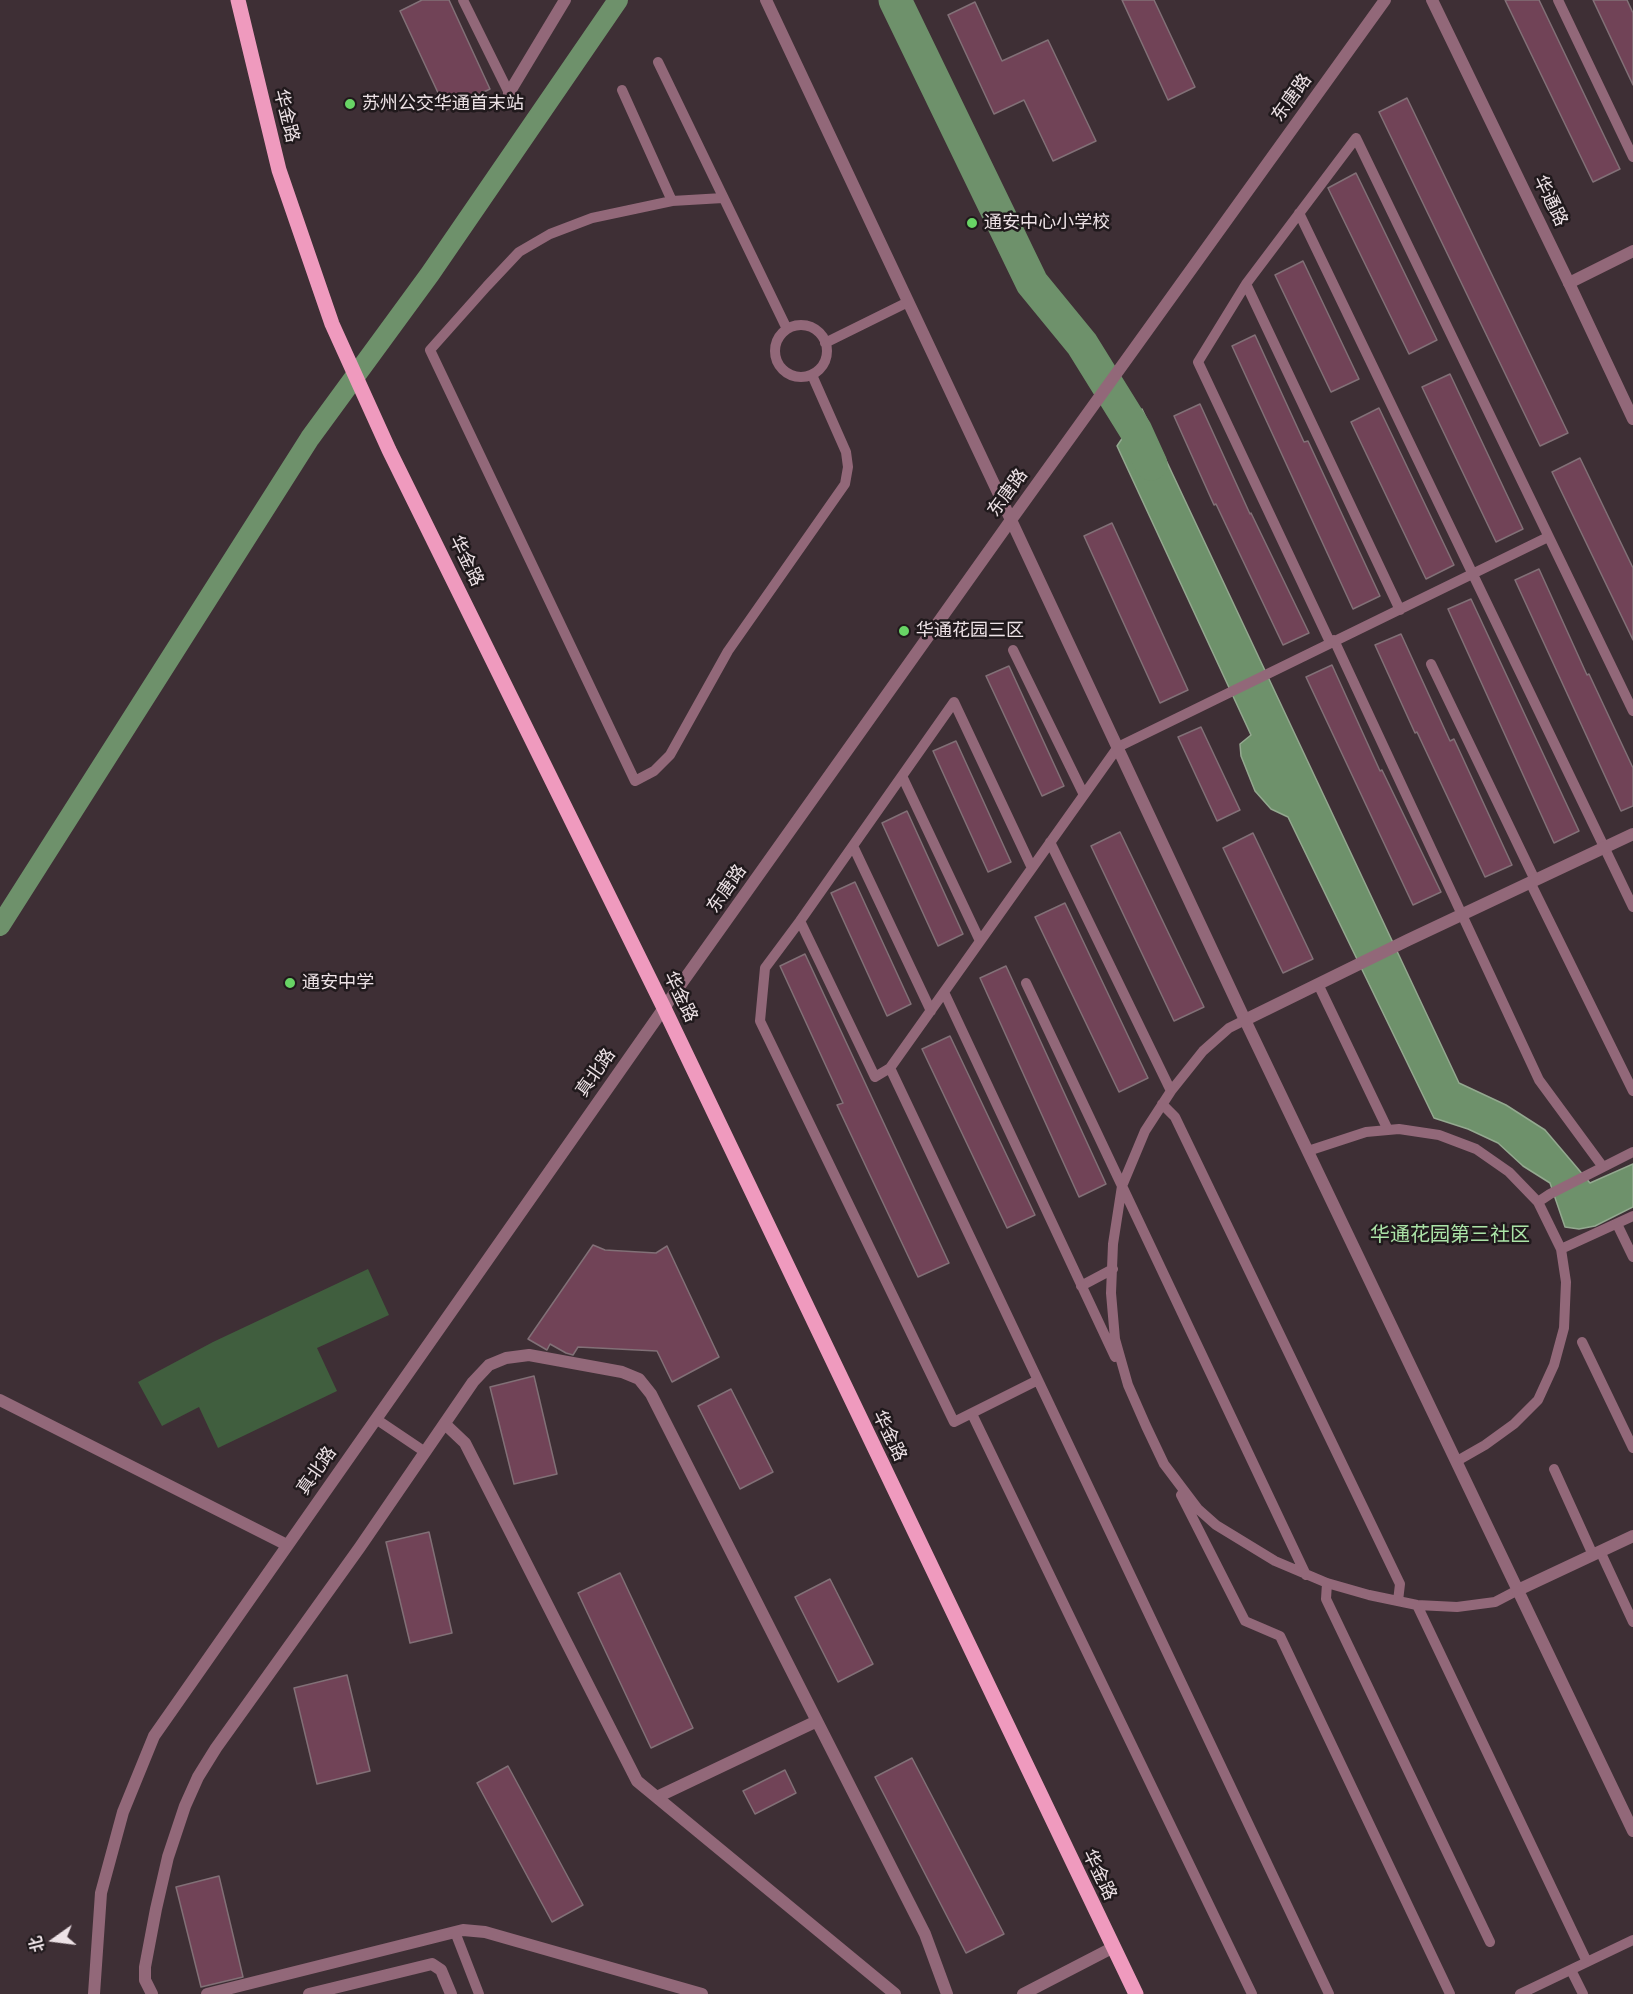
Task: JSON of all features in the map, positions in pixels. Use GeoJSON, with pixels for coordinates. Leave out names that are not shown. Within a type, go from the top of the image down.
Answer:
{"type":"FeatureCollection","features":[{"type":"Feature","properties":{"kind":"main road","name":"华金路"},"geometry":{"type":"LineString","coordinates":[[238,0],[279,170],[337,335],[374,416],[663,1008],[1136,1994]]}},
{"type":"Feature","properties":{"kind":"street"},"geometry":{"type":"LineString","coordinates":[[766,0],[1245,1020],[1633,1831]]}},
{"type":"Feature","properties":{"kind":"street","name":"东唐路"},"geometry":{"type":"LineString","coordinates":[[663,1008],[1385,0]]}},
{"type":"Feature","properties":{"kind":"street","name":"华通路"},"geometry":{"type":"LineString","coordinates":[[1432,0],[1633,418]]}},
{"type":"Feature","properties":{"kind":"street"},"geometry":{"type":"LineString","coordinates":[[509,93],[560,3]]}},
{"type":"Feature","properties":{"kind":"street"},"geometry":{"type":"LineString","coordinates":[[1569,283],[1633,251]]}},
{"type":"Feature","properties":{"kind":"street"},"geometry":{"type":"LineString","coordinates":[[1245,1020],[1633,834]]}},
{"type":"Feature","properties":{"kind":"street","name":"真北路"},"geometry":{"type":"LineString","coordinates":[[94,1994],[101,1893],[123,1812],[154,1736],[663,1008]]}},
{"type":"Feature","properties":{"kind":"street"},"geometry":{"type":"LineString","coordinates":[[152,1994],[146,1980],[145,1966],[156,1909],[168,1857],[185,1806],[198,1777],[216,1748],[360,1547],[473,1383],[489,1365],[506,1358],[529,1356],[622,1372],[639,1379],[651,1394],[925,1934],[947,1994]]}},
{"type":"Feature","properties":{"kind":"street"},"geometry":{"type":"LineString","coordinates":[[0,1400],[287,1545]]}},
{"type":"Feature","properties":{"kind":"street"},"geometry":{"type":"LineString","coordinates":[[445,1424],[465,1443],[637,1781],[895,1994]]}},
{"type":"Feature","properties":{"kind":"street"},"geometry":{"type":"LineString","coordinates":[[1518,1590],[1633,1536]]}},
{"type":"Feature","properties":{"kind":"street"},"geometry":{"type":"LineString","coordinates":[[657,1797],[817,1721]]}},
{"type":"Feature","properties":{"kind":"street"},"geometry":{"type":"LineString","coordinates":[[207,1994],[463,1930],[486,1932],[702,1994]]}},
{"type":"Feature","properties":{"kind":"street"},"geometry":{"type":"LineString","coordinates":[[1023,1994],[1112,1948]]}},
{"type":"Feature","properties":{"kind":"street"},"geometry":{"type":"LineString","coordinates":[[309,1994],[432,1964],[441,1970],[451,1994]]}},
{"type":"Feature","properties":{"kind":"lane"},"geometry":{"type":"LineString","coordinates":[[463,0],[509,93]]}},
{"type":"Feature","properties":{"kind":"lane"},"geometry":{"type":"LineString","coordinates":[[1558,0],[1633,156]]}},
{"type":"Feature","properties":{"kind":"lane"},"geometry":{"type":"LineString","coordinates":[[658,62],[787,329]]}},
{"type":"Feature","properties":{"kind":"lane"},"geometry":{"type":"LineString","coordinates":[[622,90],[672,201]]}},
{"type":"Feature","properties":{"kind":"lane"},"geometry":{"type":"LineString","coordinates":[[1603,1167],[1539,1080],[1198,362],[1246,284],[1356,138],[1633,711]]}},
{"type":"Feature","properties":{"kind":"lane"},"geometry":{"type":"LineString","coordinates":[[723,198],[672,201],[592,218],[550,234],[519,252],[430,350],[634,781],[654,771],[670,755],[728,651],[845,484],[848,467],[846,452],[812,375]]}},
{"type":"Feature","properties":{"kind":"lane"},"geometry":{"type":"LineString","coordinates":[[1299,213],[1633,907]]}},
{"type":"Feature","properties":{"kind":"lane"},"geometry":{"type":"LineString","coordinates":[[1246,284],[1400,610]]}},
{"type":"Feature","properties":{"kind":"lane"},"geometry":{"type":"LineString","coordinates":[[825,343],[909,302]]}},
{"type":"Feature","properties":{"kind":"lane"},"geometry":{"type":"LineString","coordinates":[[804,326],[813,328],[821,335],[825,343],[825,361],[812,375],[794,376],[780,366],[775,350],[777,341],[787,329],[804,326]]}},
{"type":"Feature","properties":{"kind":"lane"},"geometry":{"type":"LineString","coordinates":[[800,921],[875,1077],[890,1068],[1118,747],[1548,537]]}},
{"type":"Feature","properties":{"kind":"lane"},"geometry":{"type":"LineString","coordinates":[[1013,650],[1084,795]]}},
{"type":"Feature","properties":{"kind":"lane"},"geometry":{"type":"LineString","coordinates":[[1431,664],[1633,1091]]}},
{"type":"Feature","properties":{"kind":"lane"},"geometry":{"type":"LineString","coordinates":[[1032,868],[954,702],[765,968],[760,1020],[954,1422],[1038,1380]]}},
{"type":"Feature","properties":{"kind":"lane"},"geometry":{"type":"LineString","coordinates":[[902,776],[980,941]]}},
{"type":"Feature","properties":{"kind":"lane"},"geometry":{"type":"LineString","coordinates":[[1050,842],[1171,1091]]}},
{"type":"Feature","properties":{"kind":"lane"},"geometry":{"type":"LineString","coordinates":[[853,846],[931,1011]]}},
{"type":"Feature","properties":{"kind":"lane"},"geometry":{"type":"LineString","coordinates":[[1026,982],[1306,1575]]}},
{"type":"Feature","properties":{"kind":"lane"},"geometry":{"type":"LineString","coordinates":[[1318,984],[1388,1130]]}},
{"type":"Feature","properties":{"kind":"lane"},"geometry":{"type":"LineString","coordinates":[[944,992],[1164,1464],[1245,1621],[1280,1636],[1450,1994]]}},
{"type":"Feature","properties":{"kind":"lane"},"geometry":{"type":"LineString","coordinates":[[1128,1385],[1115,1339],[1112,1293],[1113,1244],[1122,1186],[1144,1131],[1171,1091],[1203,1051],[1229,1028],[1245,1020]]}},
{"type":"Feature","properties":{"kind":"lane"},"geometry":{"type":"LineString","coordinates":[[890,1068],[1329,1994]]}},
{"type":"Feature","properties":{"kind":"lane"},"geometry":{"type":"LineString","coordinates":[[1162,1104],[1175,1117],[1400,1584],[1398,1601]]}},
{"type":"Feature","properties":{"kind":"lane"},"geometry":{"type":"LineString","coordinates":[[1308,1151],[1366,1132],[1399,1129],[1439,1135],[1476,1149],[1509,1172],[1538,1202],[1561,1249],[1566,1282],[1564,1328],[1554,1365],[1538,1400],[1514,1424],[1485,1445],[1457,1461]]}},
{"type":"Feature","properties":{"kind":"lane"},"geometry":{"type":"LineString","coordinates":[[1538,1202],[1633,1152]]}},
{"type":"Feature","properties":{"kind":"lane"},"geometry":{"type":"LineString","coordinates":[[1561,1249],[1633,1216]]}},
{"type":"Feature","properties":{"kind":"lane"},"geometry":{"type":"LineString","coordinates":[[1617,1224],[1633,1257]]}},
{"type":"Feature","properties":{"kind":"lane"},"geometry":{"type":"LineString","coordinates":[[1081,1286],[1113,1269]]}},
{"type":"Feature","properties":{"kind":"lane"},"geometry":{"type":"LineString","coordinates":[[1582,1342],[1633,1448]]}},
{"type":"Feature","properties":{"kind":"lane"},"geometry":{"type":"LineString","coordinates":[[972,1414],[1252,1994]]}},
{"type":"Feature","properties":{"kind":"lane"},"geometry":{"type":"LineString","coordinates":[[376,1419],[425,1452]]}},
{"type":"Feature","properties":{"kind":"lane"},"geometry":{"type":"LineString","coordinates":[[1164,1464],[1198,1509],[1216,1525],[1275,1562],[1327,1583],[1417,1605],[1457,1607],[1495,1602],[1518,1590]]}},
{"type":"Feature","properties":{"kind":"lane"},"geometry":{"type":"LineString","coordinates":[[1554,1469],[1633,1622]]}},
{"type":"Feature","properties":{"kind":"lane"},"geometry":{"type":"LineString","coordinates":[[1201,1532],[1216,1525]]}},
{"type":"Feature","properties":{"kind":"lane"},"geometry":{"type":"LineString","coordinates":[[1327,1583],[1326,1599],[1490,1942]]}},
{"type":"Feature","properties":{"kind":"lane"},"geometry":{"type":"LineString","coordinates":[[1417,1605],[1587,1962]]}},
{"type":"Feature","properties":{"kind":"lane"},"geometry":{"type":"LineString","coordinates":[[455,1932],[479,1994]]}},
{"type":"Feature","properties":{"kind":"lane"},"geometry":{"type":"LineString","coordinates":[[1520,1994],[1633,1940]]}},
{"type":"Feature","properties":{"kind":"lane"},"geometry":{"type":"LineString","coordinates":[[1571,1970],[1583,1994]]}},
{"type":"Feature","properties":{"kind":"shaded area"},"geometry":{"type":"Polygon","coordinates":[[[1142,409],[1459,1083],[1506,1105],[1545,1130],[1590,1183],[1633,1164],[1633,1207],[1595,1226],[1579,1229],[1565,1227],[1550,1183],[1523,1166],[1498,1143],[1468,1129],[1434,1118],[1288,817],[1271,809],[1255,791],[1241,756],[1240,744],[1251,735],[1117,446],[1142,409]]]}},
{"type":"Feature","properties":{"kind":"shaded area"},"geometry":{"type":"Polygon","coordinates":[[[368,1269],[389,1315],[317,1348],[337,1391],[218,1448],[199,1407],[162,1426],[138,1382],[213,1342],[368,1269]]]}},
{"type":"Feature","properties":{"kind":"building"},"geometry":{"type":"Polygon","coordinates":[[[422,0],[449,0],[490,89],[446,110],[400,11],[422,0]]]}},
{"type":"Feature","properties":{"kind":"building"},"geometry":{"type":"Polygon","coordinates":[[[1122,0],[1154,0],[1195,87],[1168,100],[1122,0]]]}},
{"type":"Feature","properties":{"kind":"building"},"geometry":{"type":"Polygon","coordinates":[[[1505,0],[1539,0],[1620,169],[1593,182],[1505,0]]]}},
{"type":"Feature","properties":{"kind":"building"},"geometry":{"type":"Polygon","coordinates":[[[1593,0],[1627,0],[1633,13],[1633,85],[1593,0]]]}},
{"type":"Feature","properties":{"kind":"building"},"geometry":{"type":"Polygon","coordinates":[[[975,2],[1002,61],[1048,40],[1096,141],[1053,161],[1024,100],[994,114],[948,15],[975,2]]]}},
{"type":"Feature","properties":{"kind":"building"},"geometry":{"type":"Polygon","coordinates":[[[1407,98],[1568,433],[1540,446],[1379,112],[1407,98]]]}},
{"type":"Feature","properties":{"kind":"building"},"geometry":{"type":"Polygon","coordinates":[[[1356,173],[1437,340],[1409,354],[1328,188],[1356,173]]]}},
{"type":"Feature","properties":{"kind":"building"},"geometry":{"type":"Polygon","coordinates":[[[1303,261],[1359,379],[1331,392],[1275,275],[1303,261]]]}},
{"type":"Feature","properties":{"kind":"building"},"geometry":{"type":"Polygon","coordinates":[[[1255,335],[1304,442],[1308,441],[1380,596],[1353,609],[1232,346],[1255,335]]]}},
{"type":"Feature","properties":{"kind":"building"},"geometry":{"type":"Polygon","coordinates":[[[1450,374],[1523,529],[1496,542],[1422,387],[1450,374]]]}},
{"type":"Feature","properties":{"kind":"building"},"geometry":{"type":"Polygon","coordinates":[[[1200,404],[1250,514],[1309,633],[1283,645],[1216,504],[1214,505],[1174,416],[1200,404]]]}},
{"type":"Feature","properties":{"kind":"building"},"geometry":{"type":"Polygon","coordinates":[[[1379,408],[1454,565],[1426,579],[1351,422],[1379,408]]]}},
{"type":"Feature","properties":{"kind":"building"},"geometry":{"type":"Polygon","coordinates":[[[1580,458],[1633,568],[1633,640],[1552,472],[1580,458]]]}},
{"type":"Feature","properties":{"kind":"building"},"geometry":{"type":"Polygon","coordinates":[[[1112,523],[1188,690],[1160,703],[1084,536],[1112,523]]]}},
{"type":"Feature","properties":{"kind":"building"},"geometry":{"type":"Polygon","coordinates":[[[1539,569],[1587,675],[1589,674],[1633,768],[1633,806],[1621,811],[1515,580],[1539,569]]]}},
{"type":"Feature","properties":{"kind":"building"},"geometry":{"type":"Polygon","coordinates":[[[1471,599],[1579,831],[1554,843],[1448,609],[1471,599]]]}},
{"type":"Feature","properties":{"kind":"building"},"geometry":{"type":"Polygon","coordinates":[[[1401,634],[1450,741],[1454,739],[1512,865],[1485,877],[1375,645],[1401,634]]]}},
{"type":"Feature","properties":{"kind":"building"},"geometry":{"type":"Polygon","coordinates":[[[1332,665],[1380,771],[1382,770],[1441,892],[1413,905],[1306,677],[1332,665]]]}},
{"type":"Feature","properties":{"kind":"building"},"geometry":{"type":"Polygon","coordinates":[[[1009,666],[1064,786],[1042,796],[986,676],[1009,666]]]}},
{"type":"Feature","properties":{"kind":"building"},"geometry":{"type":"Polygon","coordinates":[[[1201,727],[1240,810],[1217,821],[1178,737],[1201,727]]]}},
{"type":"Feature","properties":{"kind":"building"},"geometry":{"type":"Polygon","coordinates":[[[956,741],[1011,862],[988,872],[933,751],[956,741]]]}},
{"type":"Feature","properties":{"kind":"building"},"geometry":{"type":"Polygon","coordinates":[[[907,811],[963,934],[938,946],[882,823],[907,811]]]}},
{"type":"Feature","properties":{"kind":"building"},"geometry":{"type":"Polygon","coordinates":[[[1120,832],[1204,1007],[1174,1021],[1091,846],[1120,832]]]}},
{"type":"Feature","properties":{"kind":"building"},"geometry":{"type":"Polygon","coordinates":[[[1253,833],[1313,959],[1283,973],[1223,848],[1253,833]]]}},
{"type":"Feature","properties":{"kind":"building"},"geometry":{"type":"Polygon","coordinates":[[[855,882],[911,1004],[887,1016],[831,893],[855,882]]]}},
{"type":"Feature","properties":{"kind":"building"},"geometry":{"type":"Polygon","coordinates":[[[1065,903],[1148,1078],[1119,1092],[1035,917],[1065,903]]]}},
{"type":"Feature","properties":{"kind":"building"},"geometry":{"type":"Polygon","coordinates":[[[805,954],[949,1263],[918,1277],[837,1105],[843,1103],[780,966],[805,954]]]}},
{"type":"Feature","properties":{"kind":"building"},"geometry":{"type":"Polygon","coordinates":[[[1006,966],[1106,1184],[1079,1197],[980,978],[1006,966]]]}},
{"type":"Feature","properties":{"kind":"building"},"geometry":{"type":"Polygon","coordinates":[[[950,1036],[1035,1215],[1007,1228],[922,1049],[950,1036]]]}},
{"type":"Feature","properties":{"kind":"building"},"geometry":{"type":"Polygon","coordinates":[[[593,1245],[605,1250],[656,1253],[667,1246],[719,1357],[672,1382],[657,1351],[578,1347],[573,1355],[550,1344],[547,1350],[528,1339],[593,1245]]]}},
{"type":"Feature","properties":{"kind":"building"},"geometry":{"type":"Polygon","coordinates":[[[534,1376],[557,1474],[514,1484],[490,1387],[534,1376]]]}},
{"type":"Feature","properties":{"kind":"building"},"geometry":{"type":"Polygon","coordinates":[[[731,1389],[773,1472],[740,1489],[698,1406],[731,1389]]]}},
{"type":"Feature","properties":{"kind":"building"},"geometry":{"type":"Polygon","coordinates":[[[429,1532],[452,1633],[410,1643],[386,1542],[429,1532]]]}},
{"type":"Feature","properties":{"kind":"building"},"geometry":{"type":"Polygon","coordinates":[[[620,1573],[693,1728],[651,1748],[578,1593],[620,1573]]]}},
{"type":"Feature","properties":{"kind":"building"},"geometry":{"type":"Polygon","coordinates":[[[830,1579],[873,1664],[838,1682],[795,1597],[830,1579]]]}},
{"type":"Feature","properties":{"kind":"building"},"geometry":{"type":"Polygon","coordinates":[[[347,1675],[370,1771],[317,1784],[294,1688],[347,1675]]]}},
{"type":"Feature","properties":{"kind":"building"},"geometry":{"type":"Polygon","coordinates":[[[912,1758],[1004,1934],[966,1953],[875,1777],[912,1758]]]}},
{"type":"Feature","properties":{"kind":"building"},"geometry":{"type":"Polygon","coordinates":[[[508,1766],[583,1905],[552,1922],[477,1783],[508,1766]]]}},
{"type":"Feature","properties":{"kind":"building"},"geometry":{"type":"Polygon","coordinates":[[[785,1770],[796,1793],[755,1814],[743,1791],[785,1770]]]}},
{"type":"Feature","properties":{"kind":"building"},"geometry":{"type":"Polygon","coordinates":[[[219,1876],[243,1977],[201,1987],[176,1887],[219,1876]]]}},
{"type":"Feature","properties":{"kind":"waterway"},"geometry":{"type":"LineString","coordinates":[[0,926],[310,438],[430,274],[618,0]]}},
{"type":"Feature","properties":{"kind":"waterway"},"geometry":{"type":"LineString","coordinates":[[895,0],[1032,283],[1082,344],[1136,431],[1151,464]]}},
{"type":"Feature","properties":{"kind":"place","name":"苏州公交华通首末站"},"geometry":{"type":"Point","coordinates":[350,104]}},
{"type":"Feature","properties":{"kind":"place","name":"通安中心小学校"},"geometry":{"type":"Point","coordinates":[972,223]}},
{"type":"Feature","properties":{"kind":"place","name":"华通花园三区"},"geometry":{"type":"Point","coordinates":[904,631]}},
{"type":"Feature","properties":{"kind":"place","name":"通安中学"},"geometry":{"type":"Point","coordinates":[290,983]}},
{"type":"Feature","properties":{"kind":"district","name":"华通花园第三社区"},"geometry":{"type":"Point","coordinates":[1450,1235]}}]}
